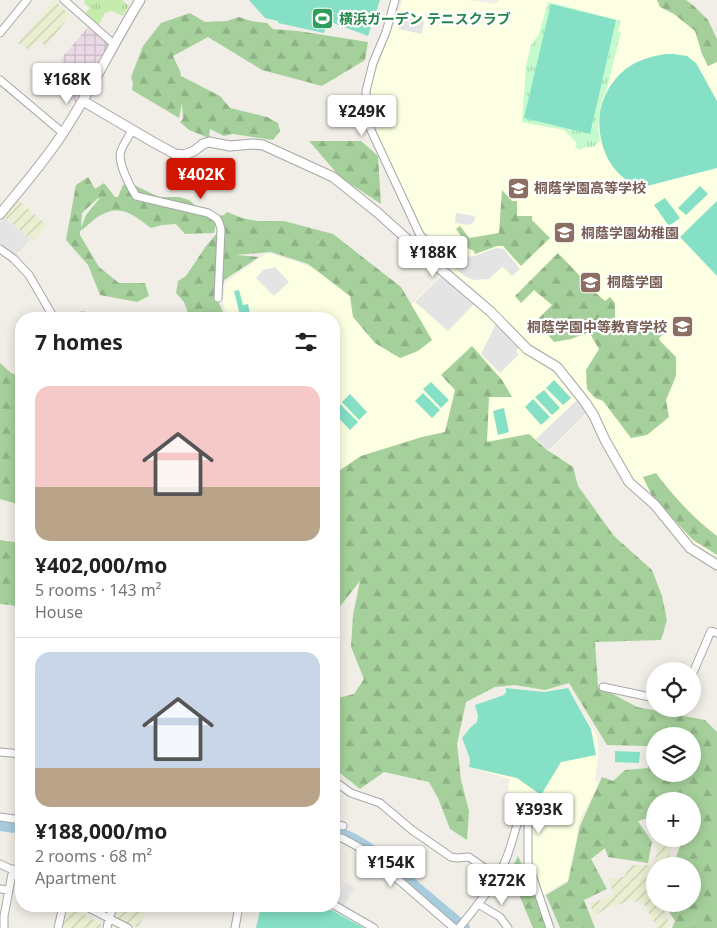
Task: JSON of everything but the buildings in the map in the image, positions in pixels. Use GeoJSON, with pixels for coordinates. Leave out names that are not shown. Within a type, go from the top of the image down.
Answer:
{"type":"FeatureCollection","features":[{"type":"Feature","properties":{"kind":"street"},"geometry":{"type":"LineString","coordinates":[[0,33],[27,0]]}},
{"type":"Feature","properties":{"kind":"street"},"geometry":{"type":"LineString","coordinates":[[64,0],[115,45]]}},
{"type":"Feature","properties":{"kind":"street"},"geometry":{"type":"LineString","coordinates":[[0,214],[48,155],[63,133],[140,0]]}},
{"type":"Feature","properties":{"kind":"street"},"geometry":{"type":"LineString","coordinates":[[395,0],[386,32],[373,63],[366,92],[366,108],[370,128],[420,235],[441,255],[438,267]]}},
{"type":"Feature","properties":{"kind":"street"},"geometry":{"type":"LineString","coordinates":[[0,80],[63,133]]}},
{"type":"Feature","properties":{"kind":"street"},"geometry":{"type":"LineString","coordinates":[[83,101],[175,154],[184,155],[210,142],[230,146],[263,145],[333,177],[378,213],[500,320],[527,350],[557,367],[594,416],[604,440],[629,482],[655,505],[690,548],[717,565]]}},
{"type":"Feature","properties":{"kind":"street"},"geometry":{"type":"LineString","coordinates":[[132,130],[120,158],[129,184],[136,196],[208,213],[216,218],[220,224],[218,298]]}},
{"type":"Feature","properties":{"kind":"street"},"geometry":{"type":"LineString","coordinates":[[0,249],[14,259],[29,275],[51,312]]}},
{"type":"Feature","properties":{"kind":"street"},"geometry":{"type":"LineString","coordinates":[[697,662],[710,631],[717,632]]}},
{"type":"Feature","properties":{"kind":"street"},"geometry":{"type":"LineString","coordinates":[[603,687],[646,696]]}},
{"type":"Feature","properties":{"kind":"street"},"geometry":{"type":"LineString","coordinates":[[0,752],[15,753]]}},
{"type":"Feature","properties":{"kind":"street"},"geometry":{"type":"LineString","coordinates":[[340,785],[351,793],[380,804],[412,830],[451,857],[469,857],[497,877]]}},
{"type":"Feature","properties":{"kind":"street"},"geometry":{"type":"LineString","coordinates":[[0,817],[15,819]]}},
{"type":"Feature","properties":{"kind":"street"},"geometry":{"type":"LineString","coordinates":[[458,928],[497,877],[510,849],[519,817],[528,818],[528,862],[550,928]]}},
{"type":"Feature","properties":{"kind":"street"},"geometry":{"type":"LineString","coordinates":[[340,838],[364,850],[454,928]]}},
{"type":"Feature","properties":{"kind":"street"},"geometry":{"type":"LineString","coordinates":[[0,864],[13,869],[2,916],[4,928]]}},
{"type":"Feature","properties":{"kind":"street"},"geometry":{"type":"LineString","coordinates":[[0,890],[9,890]]}},
{"type":"Feature","properties":{"kind":"street"},"geometry":{"type":"LineString","coordinates":[[478,904],[500,917],[508,928]]}},
{"type":"Feature","properties":{"kind":"street"},"geometry":{"type":"LineString","coordinates":[[340,908],[374,928]]}},
{"type":"Feature","properties":{"kind":"street"},"geometry":{"type":"LineString","coordinates":[[58,928],[62,912]]}},
{"type":"Feature","properties":{"kind":"street"},"geometry":{"type":"LineString","coordinates":[[98,912],[128,928]]}},
{"type":"Feature","properties":{"kind":"street"},"geometry":{"type":"LineString","coordinates":[[108,928],[112,912]]}},
{"type":"Feature","properties":{"kind":"street"},"geometry":{"type":"LineString","coordinates":[[235,928],[238,912]]}},
{"type":"Feature","properties":{"kind":"shaded area"},"geometry":{"type":"Polygon","coordinates":[[[54,0],[70,15],[46,47],[39,40],[29,50],[18,43],[54,0]]]}},
{"type":"Feature","properties":{"kind":"shaded area","name":"桐蔭学園"},"geometry":{"type":"Polygon","coordinates":[[[402,0],[468,0],[496,4],[500,0],[679,0],[717,48],[717,556],[694,544],[659,499],[628,475],[595,408],[560,363],[531,344],[483,297],[448,267],[448,258],[423,230],[375,129],[372,104],[371,88],[402,0]]]}},
{"type":"Feature","properties":{"kind":"shaded area"},"geometry":{"type":"Polygon","coordinates":[[[401,17],[424,21],[422,34],[399,29],[401,17]]]}},
{"type":"Feature","properties":{"kind":"shaded area"},"geometry":{"type":"Polygon","coordinates":[[[88,27],[109,45],[76,103],[52,85],[66,67],[60,60],[88,27]]]}},
{"type":"Feature","properties":{"kind":"shaded area"},"geometry":{"type":"Polygon","coordinates":[[[18,200],[47,225],[33,241],[4,217],[18,200]]]}},
{"type":"Feature","properties":{"kind":"shaded area"},"geometry":{"type":"Polygon","coordinates":[[[456,213],[475,216],[474,222],[468,225],[455,223],[456,213]]]}},
{"type":"Feature","properties":{"kind":"shaded area"},"geometry":{"type":"Polygon","coordinates":[[[4,218],[30,239],[15,256],[0,245],[0,223],[4,218]]]}},
{"type":"Feature","properties":{"kind":"shaded area"},"geometry":{"type":"Polygon","coordinates":[[[496,248],[504,249],[520,269],[512,276],[502,267],[489,279],[474,280],[464,276],[452,265],[458,257],[474,256],[496,248]]]}},
{"type":"Feature","properties":{"kind":"shaded area"},"geometry":{"type":"Polygon","coordinates":[[[267,253],[335,276],[402,307],[412,304],[441,275],[556,371],[573,392],[587,414],[535,465],[340,481],[340,312],[225,312],[223,303],[225,283],[267,253]]]}},
{"type":"Feature","properties":{"kind":"shaded area"},"geometry":{"type":"Polygon","coordinates":[[[275,267],[289,282],[274,296],[256,278],[263,270],[275,267]]]}},
{"type":"Feature","properties":{"kind":"shaded area"},"geometry":{"type":"Polygon","coordinates":[[[441,276],[474,304],[448,331],[415,302],[441,276]]]}},
{"type":"Feature","properties":{"kind":"shaded area"},"geometry":{"type":"Polygon","coordinates":[[[496,324],[519,347],[516,351],[519,354],[500,373],[481,354],[496,324]]]}},
{"type":"Feature","properties":{"kind":"shaded area"},"geometry":{"type":"Polygon","coordinates":[[[577,400],[587,413],[548,451],[536,439],[577,400]]]}},
{"type":"Feature","properties":{"kind":"shaded area"},"geometry":{"type":"Polygon","coordinates":[[[506,688],[544,692],[568,688],[596,735],[598,744],[595,780],[599,783],[578,824],[568,880],[543,895],[532,861],[533,800],[508,792],[510,779],[469,767],[470,759],[462,738],[477,722],[478,716],[475,705],[504,695],[506,688]]]}},
{"type":"Feature","properties":{"kind":"shaded area"},"geometry":{"type":"Polygon","coordinates":[[[657,847],[672,847],[669,857],[656,857],[657,847]]]}},
{"type":"Feature","properties":{"kind":"shaded area"},"geometry":{"type":"Polygon","coordinates":[[[631,865],[646,865],[646,908],[644,904],[629,899],[621,904],[609,907],[594,916],[590,903],[608,898],[613,894],[609,878],[624,877],[631,865]]]}},
{"type":"Feature","properties":{"kind":"shaded area"},"geometry":{"type":"Polygon","coordinates":[[[346,882],[354,888],[344,906],[340,904],[340,893],[346,882]]]}},
{"type":"Feature","properties":{"kind":"shaded area"},"geometry":{"type":"Polygon","coordinates":[[[67,912],[80,912],[101,924],[100,928],[63,928],[67,912]]]}},
{"type":"Feature","properties":{"kind":"shaded area"},"geometry":{"type":"Polygon","coordinates":[[[115,912],[145,912],[138,928],[115,920],[115,912]]]}},
{"type":"Feature","properties":{"kind":"shaded area"},"geometry":{"type":"Polygon","coordinates":[[[648,912],[665,912],[668,928],[657,928],[648,912]]]}},
{"type":"Feature","properties":{"kind":"green space"},"geometry":{"type":"Polygon","coordinates":[[[85,0],[122,0],[129,6],[123,16],[112,11],[105,13],[98,26],[85,13],[90,8],[84,3],[85,0]]]}},
{"type":"Feature","properties":{"kind":"green space","name":"横浜ガーデン テニスクラブ"},"geometry":{"type":"Polygon","coordinates":[[[249,0],[380,0],[368,36],[328,21],[324,33],[278,23],[278,21],[265,18],[249,0]]]}},
{"type":"Feature","properties":{"kind":"green space"},"geometry":{"type":"Polygon","coordinates":[[[657,0],[686,0],[708,20],[717,39],[717,62],[708,66],[695,31],[674,14],[660,7],[657,0]]]}},
{"type":"Feature","properties":{"kind":"green space"},"geometry":{"type":"Polygon","coordinates":[[[548,2],[621,21],[618,31],[621,32],[600,108],[598,127],[600,141],[593,147],[579,150],[575,146],[577,143],[564,130],[522,122],[526,66],[531,45],[539,34],[548,2]]]}},
{"type":"Feature","properties":{"kind":"green space"},"geometry":{"type":"Polygon","coordinates":[[[551,4],[616,20],[590,134],[524,118],[551,4]]]}},
{"type":"Feature","properties":{"kind":"green space"},"geometry":{"type":"Polygon","coordinates":[[[190,13],[205,22],[227,21],[239,17],[267,23],[273,29],[368,42],[365,60],[322,86],[262,70],[208,37],[173,56],[181,76],[220,96],[230,108],[267,117],[278,123],[280,131],[273,140],[233,134],[224,136],[210,129],[209,138],[189,130],[180,122],[183,119],[182,103],[179,118],[132,90],[133,83],[131,77],[143,46],[161,23],[190,13]]]}},
{"type":"Feature","properties":{"kind":"green space"},"geometry":{"type":"Polygon","coordinates":[[[666,54],[687,56],[696,63],[717,101],[717,168],[643,187],[631,183],[621,176],[607,156],[600,132],[599,119],[601,107],[605,95],[620,74],[643,60],[666,54]]]}},
{"type":"Feature","properties":{"kind":"green space"},"geometry":{"type":"Polygon","coordinates":[[[309,141],[361,141],[378,156],[381,204],[340,177],[309,141]]]}},
{"type":"Feature","properties":{"kind":"green space"},"geometry":{"type":"Polygon","coordinates":[[[88,177],[95,189],[104,183],[115,197],[118,197],[123,185],[130,183],[159,197],[179,197],[189,200],[209,217],[224,215],[227,212],[242,218],[257,221],[284,221],[333,234],[401,287],[432,340],[418,351],[400,358],[375,343],[353,317],[350,296],[308,264],[271,252],[236,255],[259,257],[224,280],[219,303],[223,312],[188,312],[184,302],[176,293],[178,281],[186,276],[218,232],[216,223],[214,233],[185,234],[176,224],[151,228],[129,213],[117,210],[100,215],[80,231],[80,235],[99,267],[119,283],[145,283],[149,296],[137,302],[100,295],[88,265],[66,240],[76,185],[88,177]],[[100,198],[82,213],[81,228],[86,215],[100,198]]]}},
{"type":"Feature","properties":{"kind":"green space"},"geometry":{"type":"Polygon","coordinates":[[[700,186],[708,194],[686,215],[678,208],[700,186]]]}},
{"type":"Feature","properties":{"kind":"green space"},"geometry":{"type":"Polygon","coordinates":[[[502,190],[512,201],[517,201],[517,216],[532,216],[532,220],[550,238],[521,266],[503,246],[497,246],[475,254],[474,251],[468,248],[456,229],[460,226],[469,238],[499,233],[502,190]]]}},
{"type":"Feature","properties":{"kind":"green space"},"geometry":{"type":"Polygon","coordinates":[[[665,198],[680,218],[669,226],[654,205],[665,198]]]}},
{"type":"Feature","properties":{"kind":"green space"},"geometry":{"type":"Polygon","coordinates":[[[717,201],[717,276],[680,237],[717,201]]]}},
{"type":"Feature","properties":{"kind":"green space"},"geometry":{"type":"Polygon","coordinates":[[[558,253],[598,295],[605,301],[610,297],[615,303],[615,324],[654,324],[664,333],[659,338],[660,341],[676,357],[676,376],[666,400],[669,417],[647,435],[631,438],[603,401],[595,398],[587,389],[586,370],[599,349],[589,332],[571,339],[554,342],[536,321],[552,305],[534,290],[521,303],[515,296],[558,253]]]}},
{"type":"Feature","properties":{"kind":"green space"},"geometry":{"type":"Polygon","coordinates":[[[239,290],[243,305],[248,304],[250,312],[239,312],[234,291],[239,290]]]}},
{"type":"Feature","properties":{"kind":"green space"},"geometry":{"type":"Polygon","coordinates":[[[472,346],[502,380],[512,397],[489,397],[487,442],[529,434],[547,450],[573,467],[578,486],[614,536],[652,570],[662,596],[667,620],[661,640],[595,642],[598,686],[637,707],[646,709],[646,717],[689,717],[705,720],[717,732],[717,928],[672,928],[675,921],[669,912],[701,912],[701,857],[676,857],[680,847],[701,847],[701,792],[646,792],[646,819],[638,821],[646,833],[646,847],[651,847],[649,857],[646,857],[646,863],[608,857],[605,848],[591,859],[607,889],[584,900],[595,928],[560,928],[546,895],[568,882],[580,826],[602,777],[613,781],[625,770],[646,768],[646,782],[701,782],[701,727],[646,727],[646,746],[607,745],[569,683],[545,690],[515,685],[495,687],[466,702],[457,744],[461,780],[469,811],[467,840],[450,829],[438,798],[429,782],[384,772],[360,789],[340,773],[340,698],[354,694],[364,679],[351,647],[353,615],[360,581],[340,606],[340,470],[361,456],[422,437],[445,432],[455,390],[441,375],[472,346]]]}},
{"type":"Feature","properties":{"kind":"green space"},"geometry":{"type":"Polygon","coordinates":[[[0,363],[15,375],[15,503],[0,499],[0,363]]]}},
{"type":"Feature","properties":{"kind":"green space"},"geometry":{"type":"Polygon","coordinates":[[[554,380],[571,398],[563,405],[546,388],[554,380]]]}},
{"type":"Feature","properties":{"kind":"green space"},"geometry":{"type":"Polygon","coordinates":[[[431,382],[449,400],[441,408],[423,389],[431,382]]]}},
{"type":"Feature","properties":{"kind":"green space"},"geometry":{"type":"Polygon","coordinates":[[[544,390],[560,408],[552,415],[535,397],[544,390]]]}},
{"type":"Feature","properties":{"kind":"green space"},"geometry":{"type":"Polygon","coordinates":[[[423,393],[440,410],[432,418],[415,401],[423,393]]]}},
{"type":"Feature","properties":{"kind":"green space"},"geometry":{"type":"Polygon","coordinates":[[[350,394],[367,412],[359,420],[342,402],[350,394]]]}},
{"type":"Feature","properties":{"kind":"green space"},"geometry":{"type":"Polygon","coordinates":[[[533,399],[550,417],[541,425],[525,407],[533,399]]]}},
{"type":"Feature","properties":{"kind":"green space"},"geometry":{"type":"Polygon","coordinates":[[[340,404],[358,422],[350,430],[340,419],[340,404]]]}},
{"type":"Feature","properties":{"kind":"green space"},"geometry":{"type":"Polygon","coordinates":[[[504,408],[509,432],[498,435],[493,411],[504,408]]]}},
{"type":"Feature","properties":{"kind":"green space"},"geometry":{"type":"Polygon","coordinates":[[[656,473],[684,507],[717,536],[717,555],[693,540],[652,496],[643,477],[656,473]]]}},
{"type":"Feature","properties":{"kind":"green space"},"geometry":{"type":"Polygon","coordinates":[[[0,540],[15,542],[15,607],[0,604],[0,540]]]}},
{"type":"Feature","properties":{"kind":"green space"},"geometry":{"type":"Polygon","coordinates":[[[506,688],[544,692],[568,688],[591,729],[596,755],[561,762],[541,795],[517,778],[469,767],[470,759],[462,738],[477,722],[478,716],[475,705],[504,695],[506,688]]]}},
{"type":"Feature","properties":{"kind":"green space"},"geometry":{"type":"Polygon","coordinates":[[[615,751],[640,752],[639,763],[615,762],[615,751]]]}},
{"type":"Feature","properties":{"kind":"green space"},"geometry":{"type":"Polygon","coordinates":[[[518,856],[552,928],[533,928],[520,897],[513,866],[518,856]]]}},
{"type":"Feature","properties":{"kind":"green space"},"geometry":{"type":"Polygon","coordinates":[[[260,912],[335,912],[364,928],[256,928],[260,912]]]}},
{"type":"Feature","properties":{"kind":"waterway"},"geometry":{"type":"LineString","coordinates":[[0,825],[15,827]]}},
{"type":"Feature","properties":{"kind":"waterway"},"geometry":{"type":"LineString","coordinates":[[340,834],[371,850],[464,928]]}},
{"type":"Feature","properties":{"kind":"place","name":"横浜ガーデン テニスクラブ"},"geometry":{"type":"Point","coordinates":[323,19]}},
{"type":"Feature","properties":{"kind":"place","name":"桐蔭学園高等学校"},"geometry":{"type":"Point","coordinates":[518,188]}},
{"type":"Feature","properties":{"kind":"place","name":"桐蔭学園幼稚園"},"geometry":{"type":"Point","coordinates":[565,233]}},
{"type":"Feature","properties":{"kind":"place","name":"桐蔭学園"},"geometry":{"type":"Point","coordinates":[591,282]}},
{"type":"Feature","properties":{"kind":"place","name":"桐蔭学園中等教育学校"},"geometry":{"type":"Point","coordinates":[683,327]}}]}
